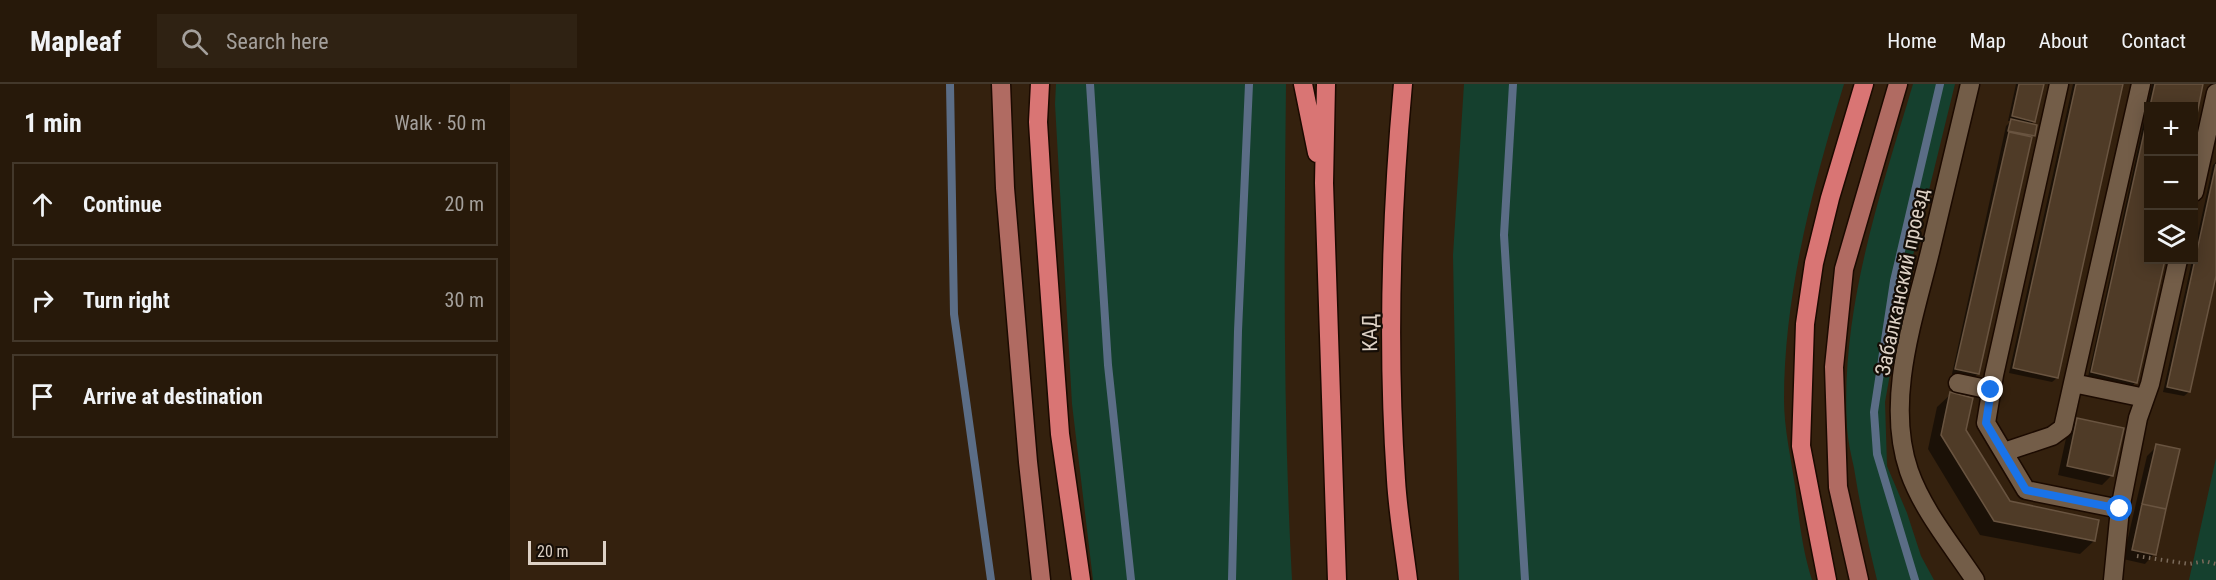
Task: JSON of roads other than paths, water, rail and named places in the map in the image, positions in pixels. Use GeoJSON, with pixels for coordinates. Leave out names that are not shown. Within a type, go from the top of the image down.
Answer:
{"type":"FeatureCollection","features":[{"type":"Feature","properties":{"kind":"highway"},"geometry":{"type":"LineString","coordinates":[[1040,84],[1038,122],[1060,434],[1081,580]]}},
{"type":"Feature","properties":{"kind":"highway"},"geometry":{"type":"LineString","coordinates":[[1303,84],[1324,183]]}},
{"type":"Feature","properties":{"kind":"highway","name":"КАД"},"geometry":{"type":"LineString","coordinates":[[1326,84],[1324,183],[1337,580]]}},
{"type":"Feature","properties":{"kind":"highway","name":"КАД"},"geometry":{"type":"LineString","coordinates":[[1402,84],[1394,191],[1391,318],[1396,482],[1408,580]]}},
{"type":"Feature","properties":{"kind":"highway"},"geometry":{"type":"LineString","coordinates":[[1400,113],[1415,84]]}},
{"type":"Feature","properties":{"kind":"highway"},"geometry":{"type":"LineString","coordinates":[[1827,580],[1801,446],[1805,324],[1814,263],[1864,84]]}},
{"type":"Feature","properties":{"kind":"main road"},"geometry":{"type":"LineString","coordinates":[[1001,84],[1005,188],[1028,462],[1041,580]]}},
{"type":"Feature","properties":{"kind":"main road"},"geometry":{"type":"LineString","coordinates":[[1859,580],[1838,487],[1834,367],[1844,269],[1898,84]]}},
{"type":"Feature","properties":{"kind":"street","name":"Забалканский проезд"},"geometry":{"type":"LineString","coordinates":[[1970,84],[1905,359],[1900,408],[1901,438],[1909,471],[1922,500],[1975,580]]}},
{"type":"Feature","properties":{"kind":"street"},"geometry":{"type":"LineString","coordinates":[[2059,84],[1991,390],[1986,423],[2026,490],[2120,509]]}},
{"type":"Feature","properties":{"kind":"street"},"geometry":{"type":"LineString","coordinates":[[2004,452],[2052,436],[2063,428],[2141,84]]}},
{"type":"Feature","properties":{"kind":"street"},"geometry":{"type":"LineString","coordinates":[[2198,170],[2216,93]]}},
{"type":"Feature","properties":{"kind":"street"},"geometry":{"type":"LineString","coordinates":[[2113,580],[2120,509],[2138,418],[2145,398],[2177,264]]}},
{"type":"Feature","properties":{"kind":"street"},"geometry":{"type":"LineString","coordinates":[[1958,382],[1991,390]]}},
{"type":"Feature","properties":{"kind":"street"},"geometry":{"type":"LineString","coordinates":[[2073,383],[2145,398]]}},
{"type":"Feature","properties":{"kind":"waterway"},"geometry":{"type":"LineString","coordinates":[[950,84],[954,314],[991,580]]}},
{"type":"Feature","properties":{"kind":"waterway"},"geometry":{"type":"LineString","coordinates":[[1090,84],[1108,365],[1131,580]]}},
{"type":"Feature","properties":{"kind":"waterway"},"geometry":{"type":"LineString","coordinates":[[1232,580],[1238,331],[1249,84]]}},
{"type":"Feature","properties":{"kind":"waterway"},"geometry":{"type":"LineString","coordinates":[[1513,84],[1504,235],[1525,580]]}},
{"type":"Feature","properties":{"kind":"waterway"},"geometry":{"type":"LineString","coordinates":[[1915,580],[1877,454],[1874,412],[1894,281],[1940,84]]}}]}
